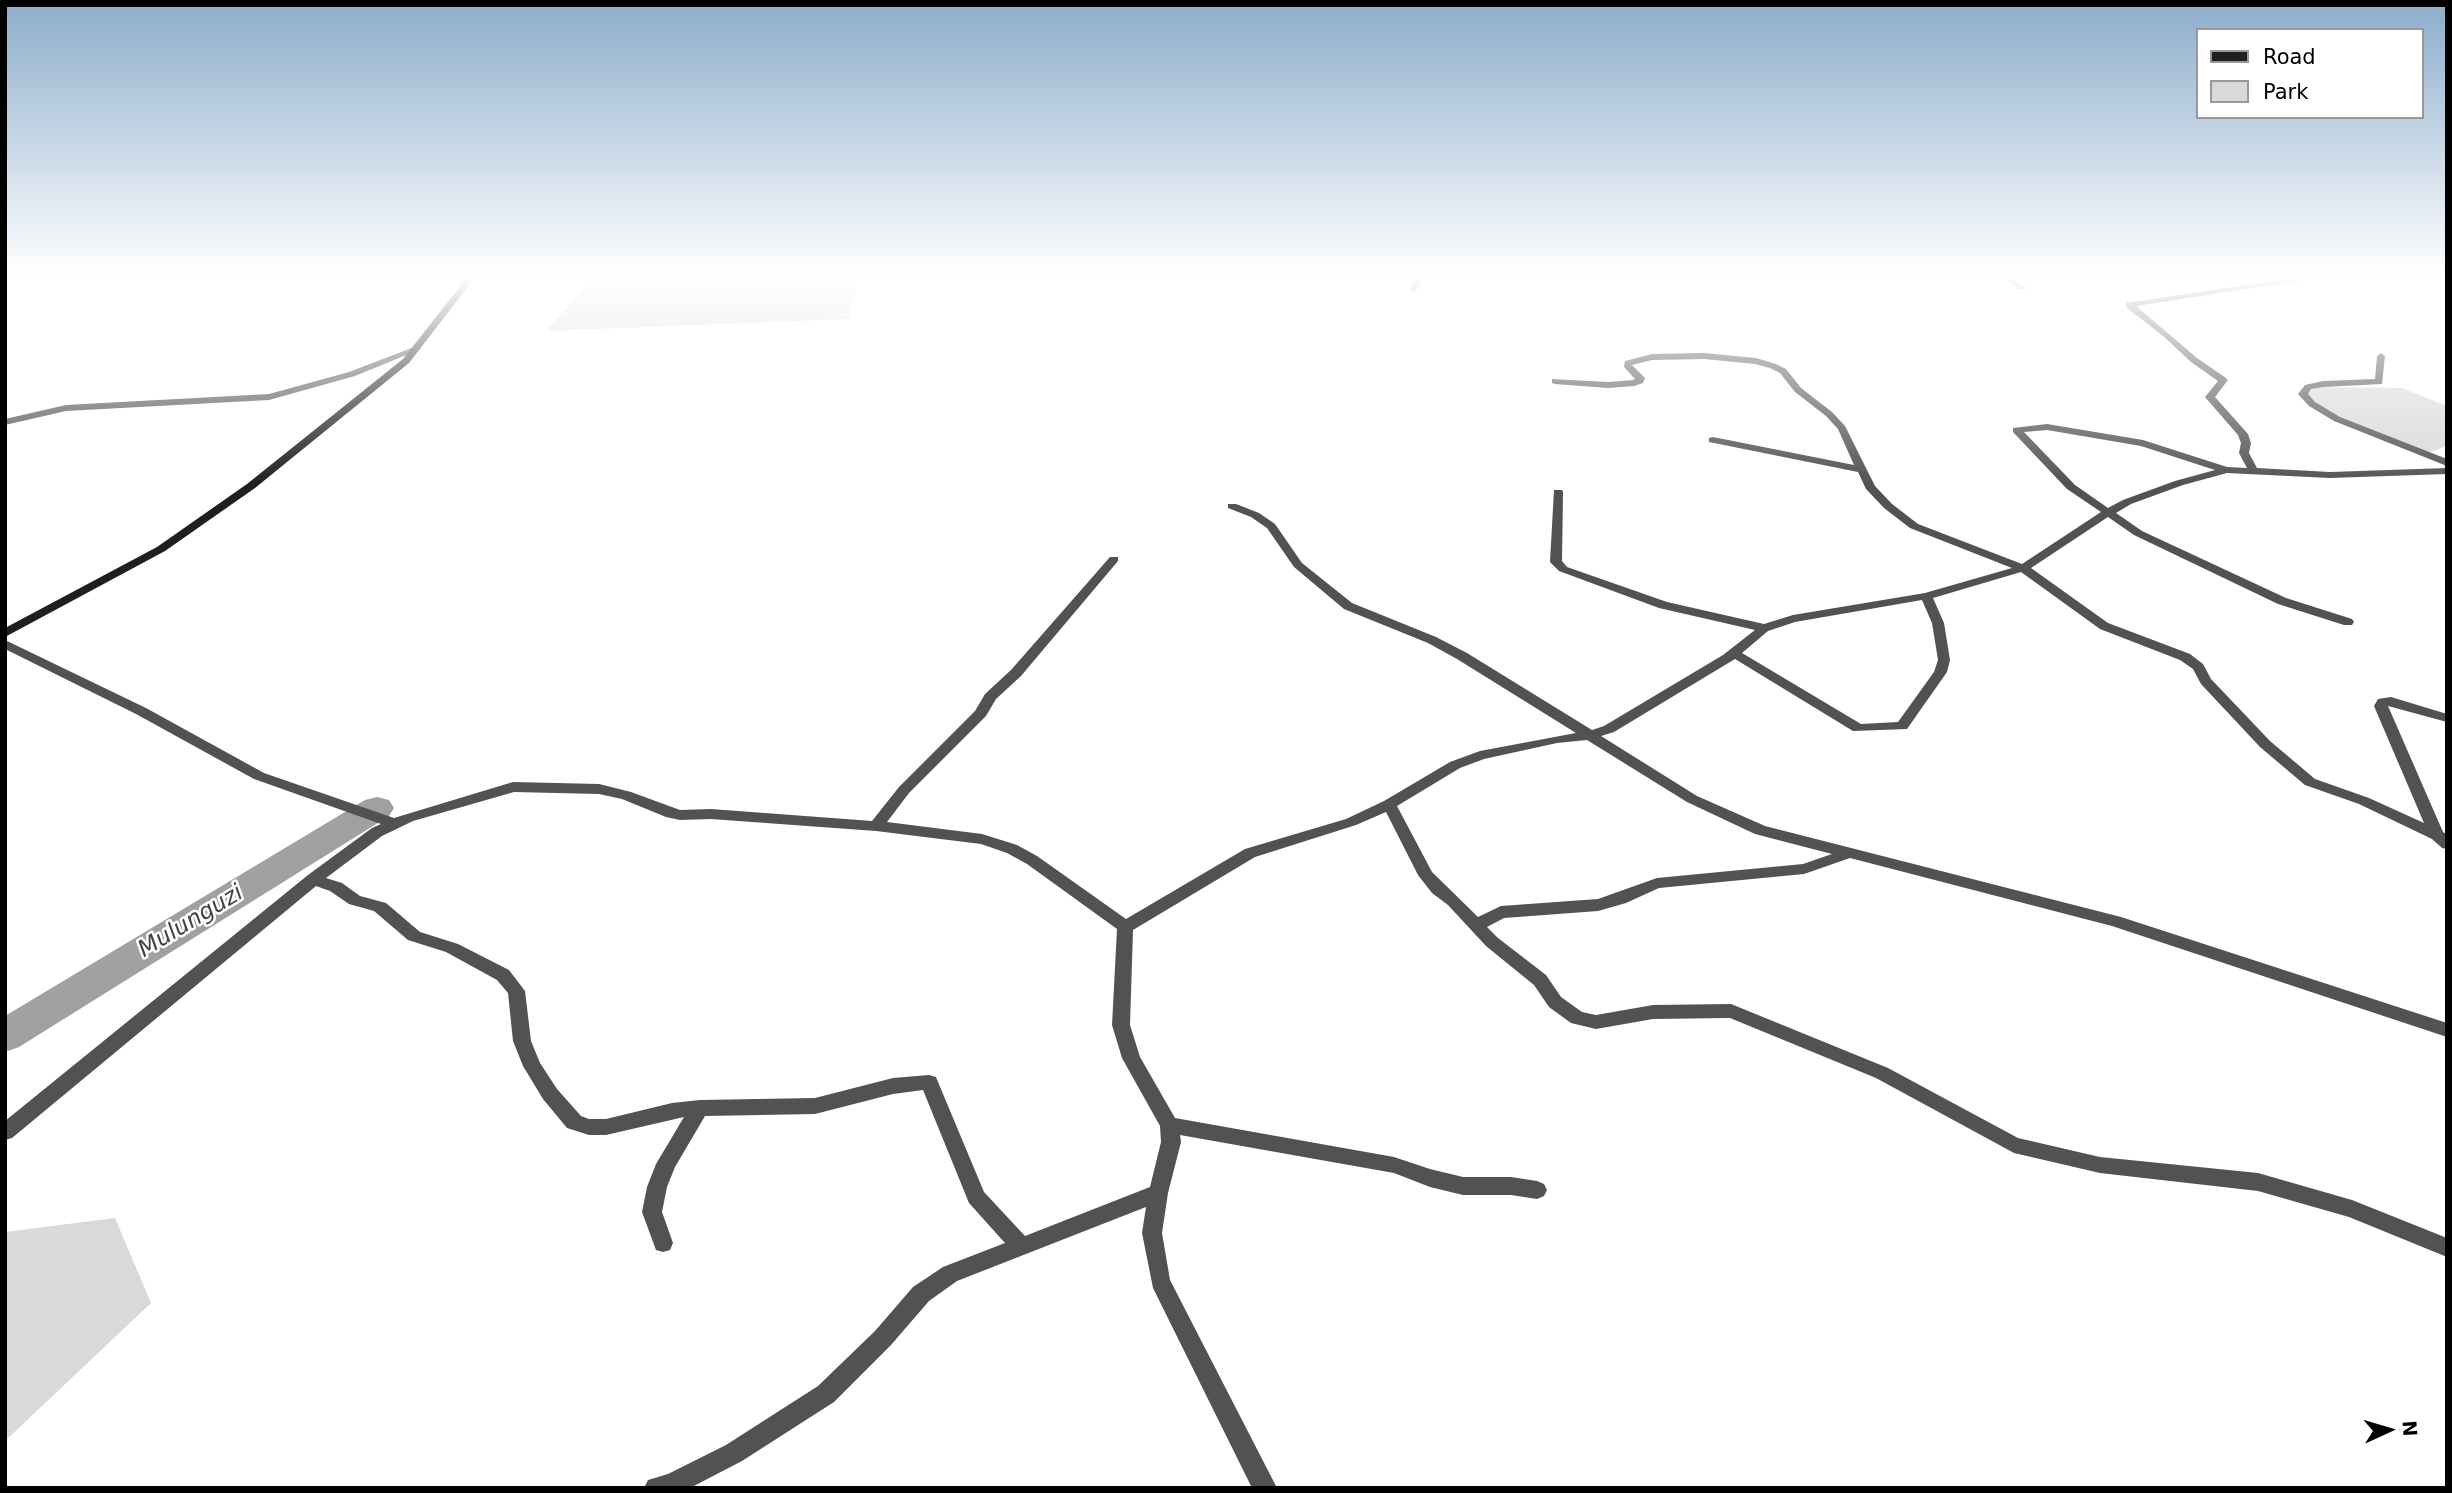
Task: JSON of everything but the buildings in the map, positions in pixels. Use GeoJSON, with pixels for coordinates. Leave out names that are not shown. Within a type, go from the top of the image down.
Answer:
{"type":"FeatureCollection","features":[{"type":"Feature","properties":{"kind":"street"},"geometry":{"type":"LineString","coordinates":[[5,633],[92,588],[190,531],[379,385],[420,345]]}},
{"type":"Feature","properties":{"kind":"street"},"geometry":{"type":"LineString","coordinates":[[2177,345],[2193,360],[2223,380],[2210,397],[2243,435],[2246,443],[2244,453],[2253,472]]}},
{"type":"Feature","properties":{"kind":"street"},"geometry":{"type":"LineString","coordinates":[[5,422],[66,408],[269,397],[352,374],[417,349]]}},
{"type":"Feature","properties":{"kind":"street"},"geometry":{"type":"LineString","coordinates":[[1555,381],[1608,385],[1634,383],[1640,381],[1640,377],[1628,367],[1628,363],[1652,358],[1703,356],[1756,361],[1773,366],[1783,372],[1798,390],[1842,428],[1870,487],[1888,506],[1914,526],[2023,568],[2104,626],[2185,657],[2198,667],[2206,681],[2264,744],[2310,782],[2364,802],[2442,839]]}},
{"type":"Feature","properties":{"kind":"street"},"geometry":{"type":"LineString","coordinates":[[2381,356],[2379,382],[2323,384],[2308,387],[2303,394],[2312,404],[2337,419],[2447,463]]}},
{"type":"Feature","properties":{"kind":"street"},"geometry":{"type":"LineString","coordinates":[[2348,622],[2299,608],[2252,585],[2208,568],[2138,533],[2071,487],[2016,430],[2048,427],[2143,443],[2227,470],[2330,475],[2447,471]]}},
{"type":"Feature","properties":{"kind":"street"},"geometry":{"type":"LineString","coordinates":[[1713,440],[1860,469]]}},
{"type":"Feature","properties":{"kind":"street"},"geometry":{"type":"LineString","coordinates":[[1125,927],[1250,853],[1351,822],[1389,804],[1455,765],[1480,755],[1557,739],[1592,736],[1609,729],[1734,653],[1764,628],[1804,617],[1926,596],[2023,568],[2127,502],[2179,483],[2227,470]]}},
{"type":"Feature","properties":{"kind":"street"},"geometry":{"type":"LineString","coordinates":[[1558,492],[1556,562],[1563,569],[1663,605],[1764,628]]}},
{"type":"Feature","properties":{"kind":"street"},"geometry":{"type":"LineString","coordinates":[[1232,506],[1255,515],[1271,526],[1298,565],[1327,592],[1348,606],[1432,640],[1692,799],[1759,830],[2115,921],[2447,1030]]}},
{"type":"Feature","properties":{"kind":"street"},"geometry":{"type":"LineString","coordinates":[[876,826],[904,790],[981,713],[989,697],[1016,673],[1114,559]]}},
{"type":"Feature","properties":{"kind":"street"},"geometry":{"type":"LineString","coordinates":[[1734,653],[1858,728],[1902,726],[1940,672],[1944,660],[1938,623],[1926,596]]}},
{"type":"Feature","properties":{"kind":"street"},"geometry":{"type":"LineString","coordinates":[[5,644],[141,711],[259,776],[392,823]]}},
{"type":"Feature","properties":{"kind":"street"},"geometry":{"type":"LineString","coordinates":[[2442,839],[2381,706],[2383,702],[2391,701],[2447,718]]}},
{"type":"Feature","properties":{"kind":"street"},"geometry":{"type":"LineString","coordinates":[[5,1132],[314,879],[392,823],[513,787],[599,789],[626,795],[671,814],[680,815],[725,815],[876,826],[982,839],[1012,849],[1032,860],[1125,927]]}},
{"type":"Feature","properties":{"kind":"street"},"geometry":{"type":"LineString","coordinates":[[1389,804],[1426,875],[1492,942],[1540,980],[1555,1002],[1577,1018],[1596,1022],[1653,1012],[1731,1011],[1882,1073],[2014,1144],[2100,1165],[2258,1182],[2352,1209],[2447,1248]]}},
{"type":"Feature","properties":{"kind":"street"},"geometry":{"type":"LineString","coordinates":[[1477,925],[1502,912],[1598,905],[1657,883],[1804,869],[1846,853]]}},
{"type":"Feature","properties":{"kind":"street"},"geometry":{"type":"LineString","coordinates":[[314,879],[336,887],[355,900],[380,906],[405,931],[452,948],[503,975],[516,991],[522,1041],[532,1066],[550,1094],[574,1122],[589,1127],[606,1127],[672,1111],[699,1108],[815,1106],[893,1086],[929,1082],[976,1197],[1021,1246]]}},
{"type":"Feature","properties":{"kind":"street"},"geometry":{"type":"LineString","coordinates":[[1125,927],[1121,1025],[1131,1058],[1170,1125],[1171,1142],[1158,1193],[1152,1233],[1160,1281],[1265,1488]]}},
{"type":"Feature","properties":{"kind":"street"},"geometry":{"type":"LineString","coordinates":[[663,1243],[652,1212],[657,1187],[666,1164],[699,1108]]}},
{"type":"Feature","properties":{"kind":"street"},"geometry":{"type":"LineString","coordinates":[[1170,1125],[1394,1165],[1463,1186],[1511,1186],[1536,1190]]}},
{"type":"Feature","properties":{"kind":"street"},"geometry":{"type":"LineString","coordinates":[[656,1488],[670,1485],[734,1453],[826,1394],[883,1338],[921,1294],[950,1274],[1158,1193]]}},
{"type":"Feature","properties":{"kind":"green space"},"geometry":{"type":"Polygon","coordinates":[[[2315,387],[2402,388],[2447,406],[2447,446],[2422,455],[2334,416],[2305,395],[2315,387]]]}},
{"type":"Feature","properties":{"kind":"green space"},"geometry":{"type":"Polygon","coordinates":[[[115,1218],[151,1303],[5,1441],[5,1232],[115,1218]]]}},
{"type":"Feature","properties":{"kind":"waterway","name":"Mulunguzi"},"geometry":{"type":"LineString","coordinates":[[5,1036],[377,808]]}}]}
